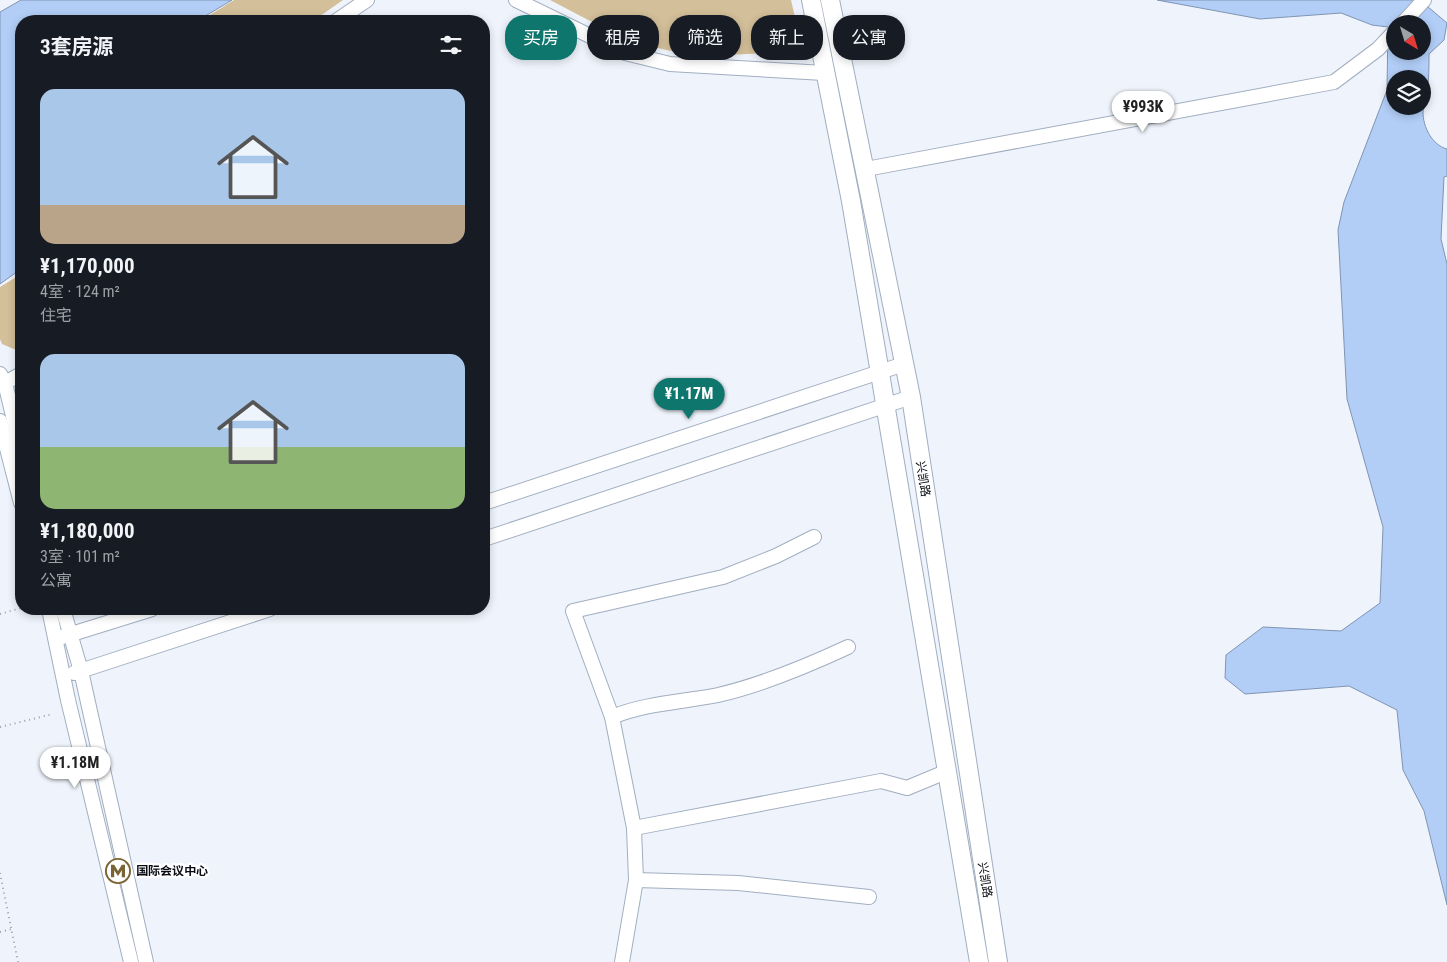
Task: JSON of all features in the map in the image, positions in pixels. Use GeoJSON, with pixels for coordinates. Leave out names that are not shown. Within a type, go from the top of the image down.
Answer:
{"type":"FeatureCollection","features":[{"type":"Feature","properties":{"kind":"main road","name":"兴凯路"},"geometry":{"type":"LineString","coordinates":[[811,0],[824,73],[852,201],[979,962]]}},
{"type":"Feature","properties":{"kind":"main road","name":"兴凯路"},"geometry":{"type":"LineString","coordinates":[[830,0],[866,169],[910,397],[998,962]]}},
{"type":"Feature","properties":{"kind":"street"},"geometry":{"type":"LineString","coordinates":[[345,15],[367,0]]}},
{"type":"Feature","properties":{"kind":"street"},"geometry":{"type":"LineString","coordinates":[[516,0],[625,53],[661,62],[711,67],[824,73]]}},
{"type":"Feature","properties":{"kind":"street"},"geometry":{"type":"LineString","coordinates":[[1410,15],[1424,0]]}},
{"type":"Feature","properties":{"kind":"street"},"geometry":{"type":"LineString","coordinates":[[866,169],[1334,82],[1378,49],[1386,40]]}},
{"type":"Feature","properties":{"kind":"street"},"geometry":{"type":"LineString","coordinates":[[490,500],[904,364]]}},
{"type":"Feature","properties":{"kind":"street"},"geometry":{"type":"LineString","coordinates":[[15,375],[2,378],[15,427]]}},
{"type":"Feature","properties":{"kind":"street"},"geometry":{"type":"LineString","coordinates":[[490,536],[910,397]]}},
{"type":"Feature","properties":{"kind":"street"},"geometry":{"type":"LineString","coordinates":[[0,422],[15,480]]}},
{"type":"Feature","properties":{"kind":"street"},"geometry":{"type":"LineString","coordinates":[[622,962],[636,880],[634,828],[612,717],[573,611],[723,577],[776,556],[814,537]]}},
{"type":"Feature","properties":{"kind":"street"},"geometry":{"type":"LineString","coordinates":[[50,615],[131,962]]}},
{"type":"Feature","properties":{"kind":"street"},"geometry":{"type":"LineString","coordinates":[[65,615],[81,670],[146,962]]}},
{"type":"Feature","properties":{"kind":"street"},"geometry":{"type":"LineString","coordinates":[[56,638],[132,615]]}},
{"type":"Feature","properties":{"kind":"street"},"geometry":{"type":"LineString","coordinates":[[64,676],[251,615]]}},
{"type":"Feature","properties":{"kind":"street"},"geometry":{"type":"LineString","coordinates":[[612,717],[627,711],[720,694],[807,666],[848,647]]}},
{"type":"Feature","properties":{"kind":"street"},"geometry":{"type":"LineString","coordinates":[[634,828],[881,781],[907,788],[948,771]]}},
{"type":"Feature","properties":{"kind":"street"},"geometry":{"type":"LineString","coordinates":[[636,880],[738,883],[869,897]]}},
{"type":"Feature","properties":{"kind":"path"},"geometry":{"type":"LineString","coordinates":[[0,614],[15,610]]}},
{"type":"Feature","properties":{"kind":"path"},"geometry":{"type":"LineString","coordinates":[[0,727],[53,714]]}},
{"type":"Feature","properties":{"kind":"path"},"geometry":{"type":"LineString","coordinates":[[0,873],[18,962]]}},
{"type":"Feature","properties":{"kind":"path"},"geometry":{"type":"LineString","coordinates":[[0,932],[12,929]]}},
{"type":"Feature","properties":{"kind":"shaded area"},"geometry":{"type":"Polygon","coordinates":[[[234,0],[343,0],[322,15],[210,15],[234,0]]]}},
{"type":"Feature","properties":{"kind":"shaded area"},"geometry":{"type":"Polygon","coordinates":[[[550,0],[791,0],[794,15],[751,15],[751,54],[741,54],[741,15],[669,15],[669,50],[659,48],[659,15],[587,15],[587,19],[550,0]]]}},
{"type":"Feature","properties":{"kind":"shaded area"},"geometry":{"type":"Polygon","coordinates":[[[15,278],[15,349],[2,344],[0,339],[0,287],[15,278]]]}},
{"type":"Feature","properties":{"kind":"water"},"geometry":{"type":"Polygon","coordinates":[[[21,0],[232,0],[207,15],[15,15],[15,273],[0,284],[0,12],[21,0]]]}},
{"type":"Feature","properties":{"kind":"water"},"geometry":{"type":"Polygon","coordinates":[[[1157,0],[1426,0],[1427,6],[1447,23],[1444,40],[1431,52],[1431,15],[1386,15],[1386,27],[1372,25],[1341,13],[1260,19],[1157,0]]]}},
{"type":"Feature","properties":{"kind":"water"},"geometry":{"type":"Polygon","coordinates":[[[1387,60],[1429,60],[1429,70],[1387,70],[1387,60]]]}},
{"type":"Feature","properties":{"kind":"water"},"geometry":{"type":"Polygon","coordinates":[[[1386,93],[1386,115],[1423,115],[1429,135],[1437,144],[1447,149],[1447,176],[1444,177],[1441,239],[1447,264],[1447,905],[1424,811],[1403,770],[1397,710],[1349,686],[1245,694],[1225,678],[1226,655],[1263,627],[1341,631],[1380,603],[1383,527],[1347,399],[1338,230],[1344,202],[1386,93]]]}},
{"type":"Feature","properties":{"kind":"place","name":"国际会议中心"},"geometry":{"type":"Point","coordinates":[118,871]}}]}
